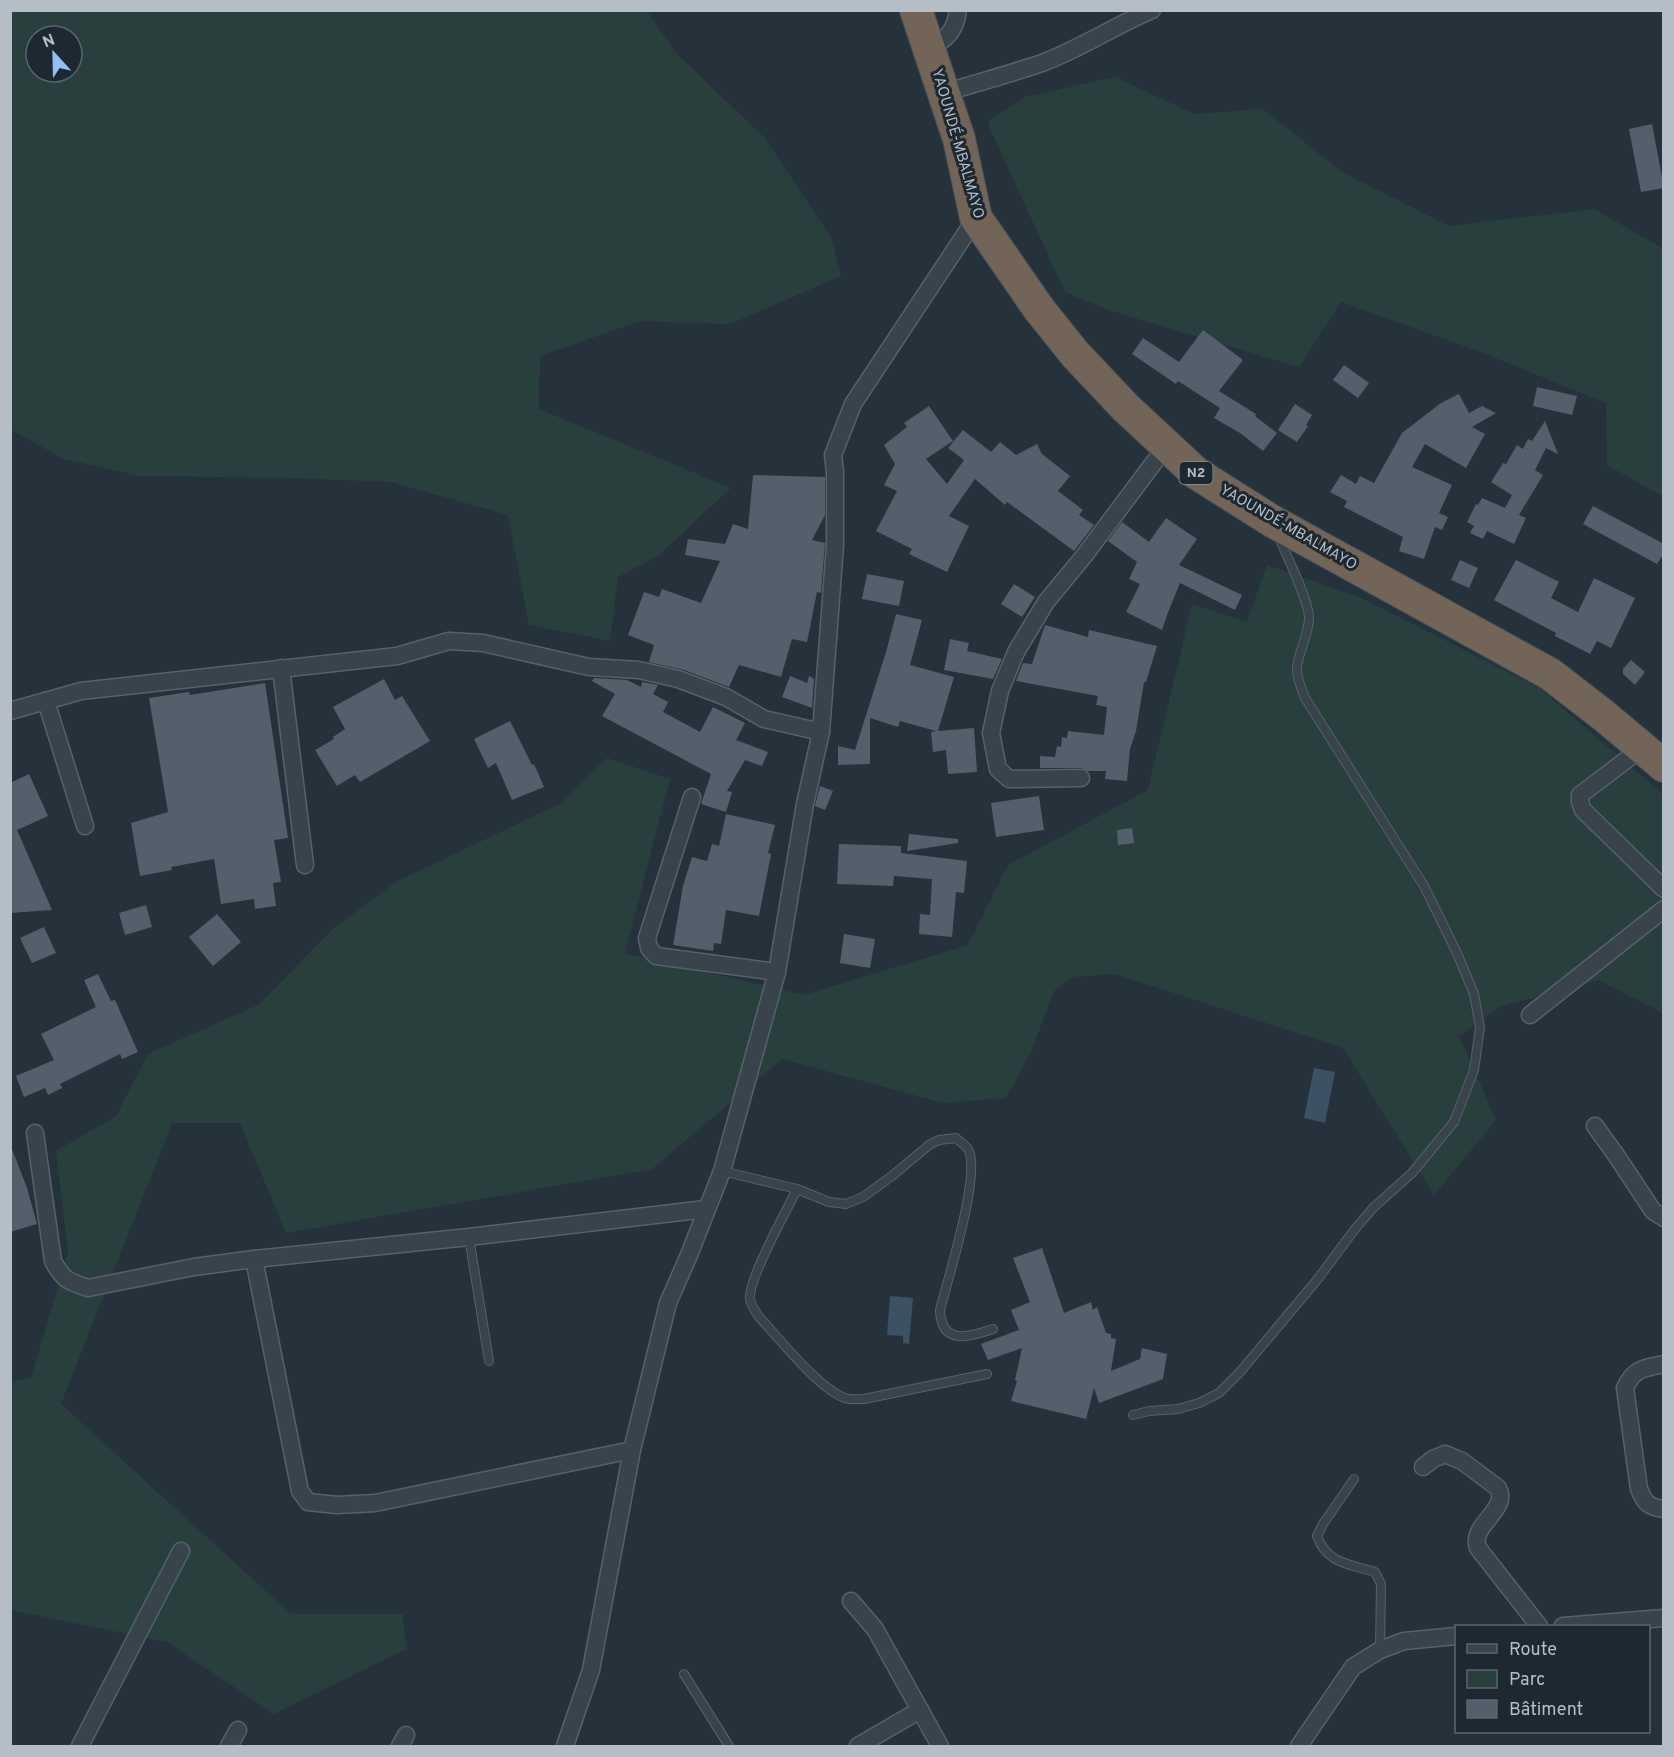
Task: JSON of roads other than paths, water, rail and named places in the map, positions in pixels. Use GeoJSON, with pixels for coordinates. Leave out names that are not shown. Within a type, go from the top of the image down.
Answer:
{"type":"FeatureCollection","features":[{"type":"Feature","properties":{"kind":"highway","name":"YAOUNDÉ-MBALMAYO"},"geometry":{"type":"LineString","coordinates":[[916,10],[959,139],[976,218],[1039,309],[1075,354],[1125,407],[1196,473],[1272,521],[1550,674],[1653,757]]}},
{"type":"Feature","properties":{"kind":"street"},"geometry":{"type":"LineString","coordinates":[[929,50],[949,36],[956,24],[958,10]]}},
{"type":"Feature","properties":{"kind":"street"},"geometry":{"type":"LineString","coordinates":[[944,93],[1043,62],[1152,10]]}},
{"type":"Feature","properties":{"kind":"street"},"geometry":{"type":"LineString","coordinates":[[565,1746],[591,1670],[632,1450],[668,1303],[722,1171],[777,972],[821,732],[834,545],[835,472],[833,455],[853,404],[976,218]]}},
{"type":"Feature","properties":{"kind":"street"},"geometry":{"type":"LineString","coordinates":[[1081,778],[1009,779],[998,769],[991,733],[1000,691],[1016,652],[1046,602],[1084,556],[1167,446]]}},
{"type":"Feature","properties":{"kind":"street"},"geometry":{"type":"LineString","coordinates":[[10,711],[81,691],[397,656],[449,641],[483,643],[589,667],[639,670],[678,678],[726,697],[764,719],[821,732]]}},
{"type":"Feature","properties":{"kind":"street"},"geometry":{"type":"LineString","coordinates":[[281,668],[305,866]]}},
{"type":"Feature","properties":{"kind":"street"},"geometry":{"type":"LineString","coordinates":[[46,701],[85,826]]}},
{"type":"Feature","properties":{"kind":"street"},"geometry":{"type":"LineString","coordinates":[[1653,757],[1580,795],[1580,802],[1583,810],[1664,889]]}},
{"type":"Feature","properties":{"kind":"street"},"geometry":{"type":"LineString","coordinates":[[692,797],[647,938],[649,948],[656,956],[777,972]]}},
{"type":"Feature","properties":{"kind":"street"},"geometry":{"type":"LineString","coordinates":[[1530,1015],[1664,909]]}},
{"type":"Feature","properties":{"kind":"street"},"geometry":{"type":"LineString","coordinates":[[1595,1126],[1653,1211],[1664,1218]]}},
{"type":"Feature","properties":{"kind":"street"},"geometry":{"type":"LineString","coordinates":[[35,1133],[53,1261],[61,1276],[87,1288],[254,1258],[469,1237],[706,1209]]}},
{"type":"Feature","properties":{"kind":"street"},"geometry":{"type":"LineString","coordinates":[[254,1258],[300,1491],[309,1502],[337,1505],[375,1503],[632,1450]]}},
{"type":"Feature","properties":{"kind":"street"},"geometry":{"type":"LineString","coordinates":[[1664,1364],[1642,1368],[1630,1377],[1625,1388],[1639,1489],[1644,1500],[1653,1508],[1664,1509]]}},
{"type":"Feature","properties":{"kind":"street"},"geometry":{"type":"LineString","coordinates":[[1423,1467],[1433,1459],[1445,1454],[1462,1461],[1498,1488],[1501,1500],[1478,1533],[1476,1542],[1478,1548],[1538,1625]]}},
{"type":"Feature","properties":{"kind":"street"},"geometry":{"type":"LineString","coordinates":[[80,1746],[181,1551]]}},
{"type":"Feature","properties":{"kind":"street"},"geometry":{"type":"LineString","coordinates":[[851,1600],[875,1629],[940,1746]]}},
{"type":"Feature","properties":{"kind":"street"},"geometry":{"type":"LineString","coordinates":[[1576,1625],[1664,1618]]}},
{"type":"Feature","properties":{"kind":"street"},"geometry":{"type":"LineString","coordinates":[[1299,1746],[1353,1667],[1380,1650],[1404,1641],[1455,1636]]}},
{"type":"Feature","properties":{"kind":"street"},"geometry":{"type":"LineString","coordinates":[[858,1746],[920,1710]]}},
{"type":"Feature","properties":{"kind":"street"},"geometry":{"type":"LineString","coordinates":[[229,1746],[238,1730]]}},
{"type":"Feature","properties":{"kind":"lane"},"geometry":{"type":"LineString","coordinates":[[1133,1415],[1149,1411],[1178,1409],[1199,1403],[1219,1393],[1240,1372],[1317,1280],[1355,1229],[1373,1208],[1412,1173],[1454,1122],[1474,1070],[1480,1027],[1474,993],[1457,953],[1424,886],[1305,698],[1298,679],[1297,667],[1305,642],[1309,618],[1306,603],[1272,521]]}},
{"type":"Feature","properties":{"kind":"lane"},"geometry":{"type":"LineString","coordinates":[[722,1171],[797,1189],[829,1202],[846,1204],[863,1197],[929,1145],[939,1140],[956,1138],[968,1149],[972,1162],[969,1196],[940,1310],[940,1318],[950,1332],[961,1338],[993,1329]]}},
{"type":"Feature","properties":{"kind":"lane"},"geometry":{"type":"LineString","coordinates":[[797,1189],[753,1280],[750,1299],[759,1317],[813,1375],[834,1392],[855,1400],[987,1374]]}},
{"type":"Feature","properties":{"kind":"lane"},"geometry":{"type":"LineString","coordinates":[[469,1237],[489,1360]]}},
{"type":"Feature","properties":{"kind":"lane"},"geometry":{"type":"LineString","coordinates":[[1354,1479],[1317,1536],[1321,1547],[1340,1563],[1375,1572],[1381,1584],[1380,1650]]}},
{"type":"Feature","properties":{"kind":"lane"},"geometry":{"type":"LineString","coordinates":[[684,1674],[729,1746]]}},
{"type":"Feature","properties":{"kind":"water"},"geometry":{"type":"Polygon","coordinates":[[[1314,1068],[1335,1072],[1325,1123],[1304,1118],[1314,1068]]]}},
{"type":"Feature","properties":{"kind":"water"},"geometry":{"type":"Polygon","coordinates":[[[890,1296],[913,1298],[909,1344],[903,1343],[903,1336],[887,1335],[890,1296]]]}}]}
